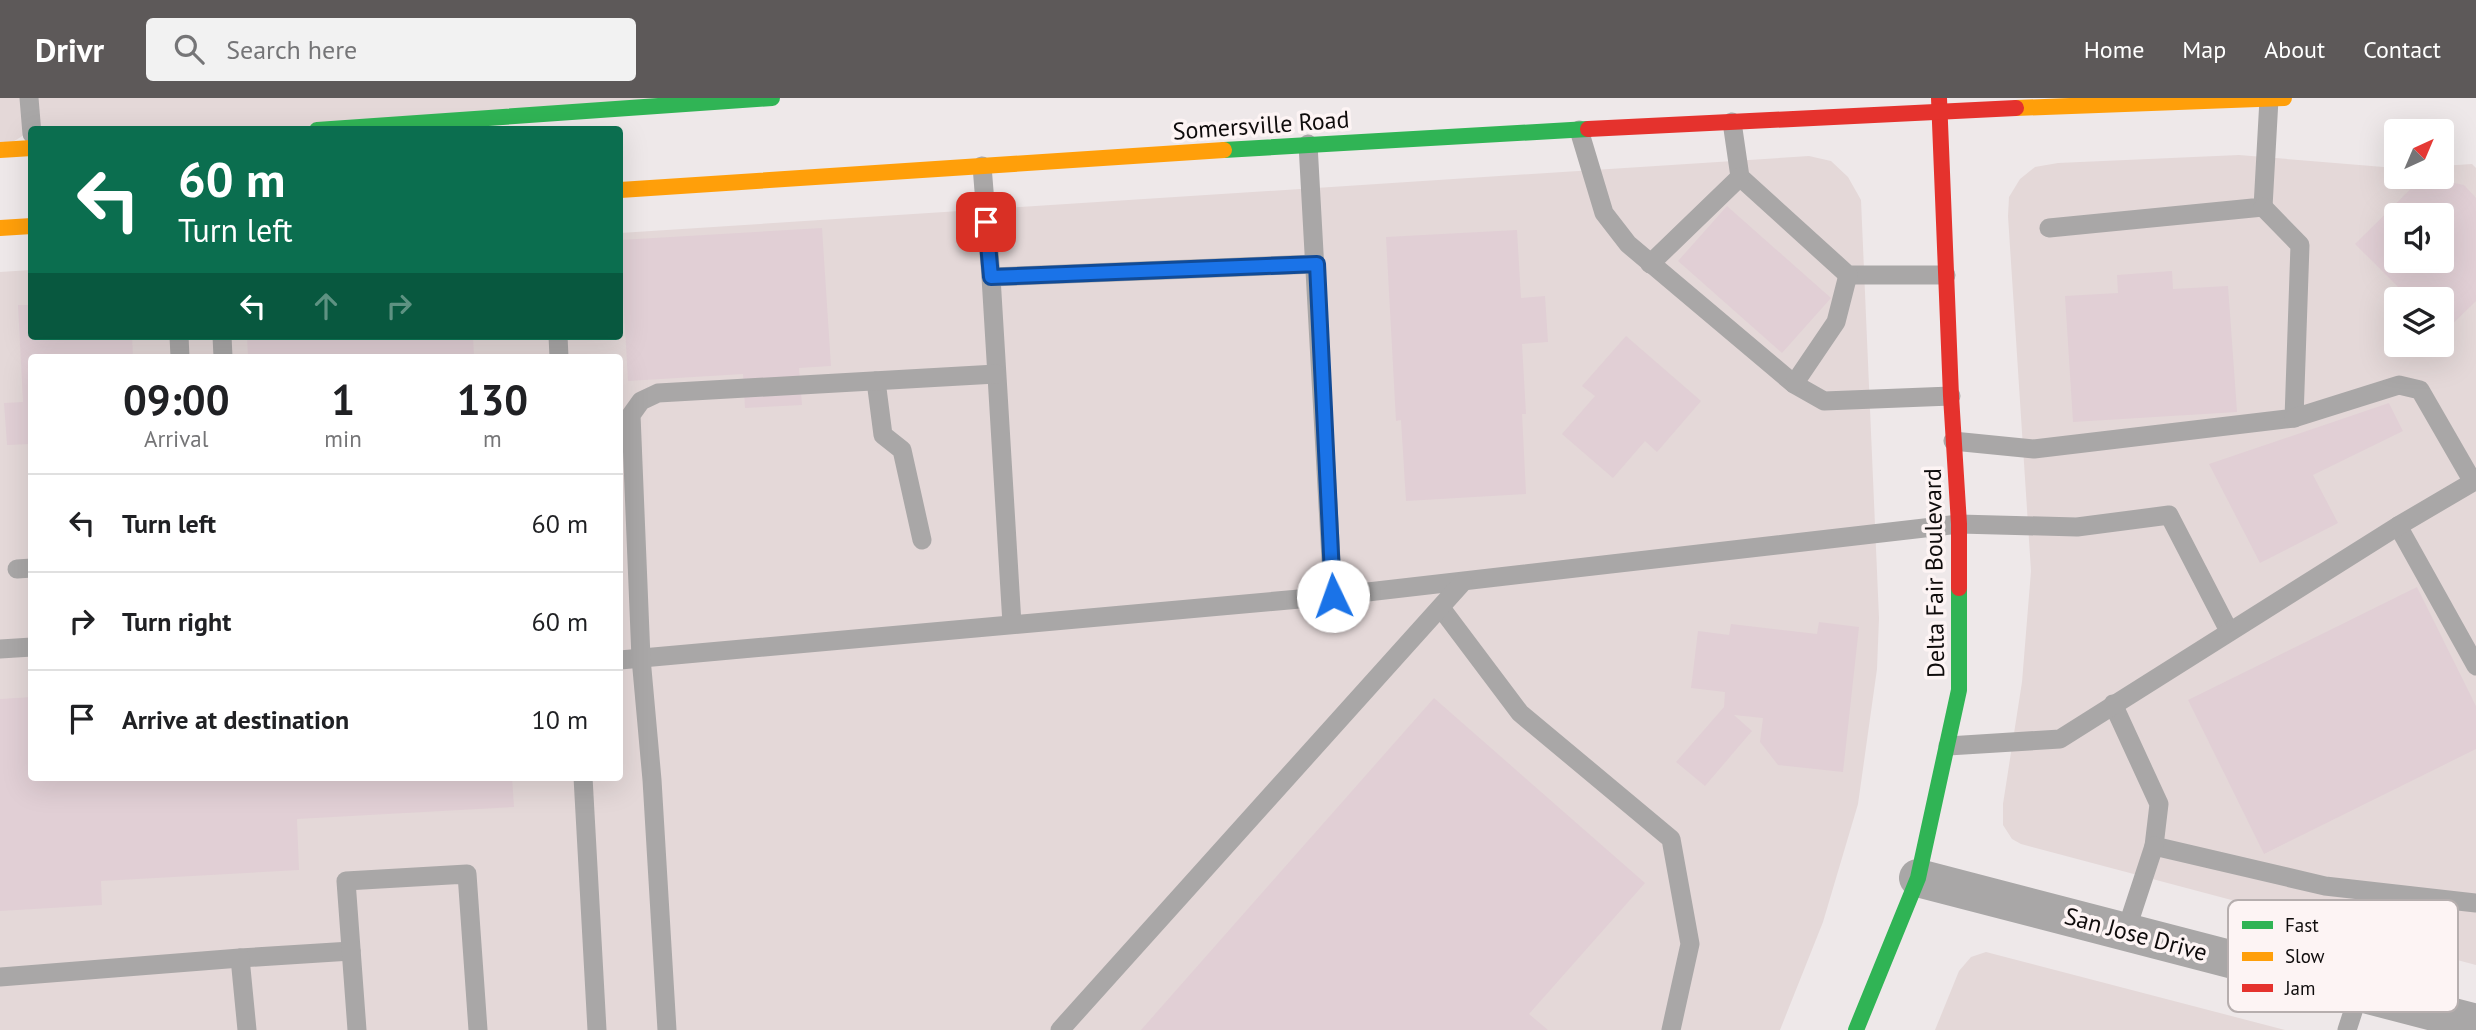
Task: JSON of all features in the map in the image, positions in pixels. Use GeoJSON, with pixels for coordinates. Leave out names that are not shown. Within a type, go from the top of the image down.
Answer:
{"type":"FeatureCollection","features":[{"type":"Feature","properties":{"kind":"main road"},"geometry":{"type":"LineString","coordinates":[[374,126],[772,98]]}},
{"type":"Feature","properties":{"kind":"main road","name":"Somersville Road"},"geometry":{"type":"LineString","coordinates":[[623,190],[1308,144],[1732,122],[1939,104],[2284,98]]}},
{"type":"Feature","properties":{"kind":"main road","name":"Delta Fair Boulevard"},"geometry":{"type":"LineString","coordinates":[[1856,1030],[1918,878],[1959,690],[1959,524],[1939,104]]}},
{"type":"Feature","properties":{"kind":"main road"},"geometry":{"type":"LineString","coordinates":[[0,150],[28,148]]}},
{"type":"Feature","properties":{"kind":"main road"},"geometry":{"type":"LineString","coordinates":[[0,228],[28,226]]}},
{"type":"Feature","properties":{"kind":"street","name":"San Jose Drive"},"geometry":{"type":"LineString","coordinates":[[1918,878],[2228,958]]}},
{"type":"Feature","properties":{"kind":"street","name":"San Jose Drive"},"geometry":{"type":"LineString","coordinates":[[2433,1012],[2476,1023]]}},
{"type":"Feature","properties":{"kind":"lane"},"geometry":{"type":"LineString","coordinates":[[29,98],[31,126]]}},
{"type":"Feature","properties":{"kind":"lane"},"geometry":{"type":"LineString","coordinates":[[2269,99],[2263,207],[2300,245],[2294,418]]}},
{"type":"Feature","properties":{"kind":"lane"},"geometry":{"type":"LineString","coordinates":[[1732,122],[1740,177],[1849,275],[1946,275]]}},
{"type":"Feature","properties":{"kind":"lane"},"geometry":{"type":"LineString","coordinates":[[1579,130],[1604,213],[1628,244],[1794,384],[1824,401],[1951,396]]}},
{"type":"Feature","properties":{"kind":"lane"},"geometry":{"type":"LineString","coordinates":[[1308,144],[1317,264],[1333,596]]}},
{"type":"Feature","properties":{"kind":"lane"},"geometry":{"type":"LineString","coordinates":[[982,166],[1012,624]]}},
{"type":"Feature","properties":{"kind":"lane"},"geometry":{"type":"LineString","coordinates":[[1650,264],[1740,177]]}},
{"type":"Feature","properties":{"kind":"lane"},"geometry":{"type":"LineString","coordinates":[[2049,228],[2263,207]]}},
{"type":"Feature","properties":{"kind":"lane"},"geometry":{"type":"LineString","coordinates":[[991,277],[1317,264]]}},
{"type":"Feature","properties":{"kind":"lane"},"geometry":{"type":"LineString","coordinates":[[1794,384],[1836,322],[1849,275]]}},
{"type":"Feature","properties":{"kind":"lane"},"geometry":{"type":"LineString","coordinates":[[667,1030],[652,780],[641,657],[631,415],[641,401],[658,393],[996,374]]}},
{"type":"Feature","properties":{"kind":"lane"},"geometry":{"type":"LineString","coordinates":[[876,381],[883,435],[902,450],[922,540]]}},
{"type":"Feature","properties":{"kind":"lane"},"geometry":{"type":"LineString","coordinates":[[1948,747],[2060,739],[2398,526],[2473,482],[2420,390],[2399,385],[2294,418],[2034,449],[1953,441]]}},
{"type":"Feature","properties":{"kind":"lane"},"geometry":{"type":"LineString","coordinates":[[623,660],[1333,596],[1959,524],[2077,527],[2169,515],[2230,631]]}},
{"type":"Feature","properties":{"kind":"lane"},"geometry":{"type":"LineString","coordinates":[[2398,526],[2476,666]]}},
{"type":"Feature","properties":{"kind":"lane"},"geometry":{"type":"LineString","coordinates":[[1060,1030],[1463,582]]}},
{"type":"Feature","properties":{"kind":"lane"},"geometry":{"type":"LineString","coordinates":[[1441,608],[1520,712],[1671,839],[1690,944],[1671,1030]]}},
{"type":"Feature","properties":{"kind":"lane"},"geometry":{"type":"LineString","coordinates":[[0,649],[28,647]]}},
{"type":"Feature","properties":{"kind":"lane"},"geometry":{"type":"LineString","coordinates":[[2113,704],[2159,804],[2154,846],[2126,931]]}},
{"type":"Feature","properties":{"kind":"lane"},"geometry":{"type":"LineString","coordinates":[[583,781],[597,1030]]}},
{"type":"Feature","properties":{"kind":"lane"},"geometry":{"type":"LineString","coordinates":[[2154,846],[2325,886],[2449,900]]}},
{"type":"Feature","properties":{"kind":"lane"},"geometry":{"type":"LineString","coordinates":[[357,1030],[346,881],[467,874],[478,1030]]}},
{"type":"Feature","properties":{"kind":"lane"},"geometry":{"type":"LineString","coordinates":[[2458,901],[2476,903]]}},
{"type":"Feature","properties":{"kind":"lane"},"geometry":{"type":"LineString","coordinates":[[0,977],[351,951]]}},
{"type":"Feature","properties":{"kind":"lane"},"geometry":{"type":"LineString","coordinates":[[240,958],[247,1030]]}},
{"type":"Feature","properties":{"kind":"lane"},"geometry":{"type":"LineString","coordinates":[[2347,1030],[2353,1012]]}},
{"type":"Feature","properties":{"kind":"shaded area"},"geometry":{"type":"Polygon","coordinates":[[[0,98],[772,98],[361,126],[28,126],[28,132],[0,150],[0,98]]]}},
{"type":"Feature","properties":{"kind":"shaded area"},"geometry":{"type":"Polygon","coordinates":[[[2239,155],[2384,167],[2384,189],[2454,189],[2454,165],[2472,164],[2476,168],[2476,965],[2458,960],[2458,900],[2232,900],[2021,844],[2012,839],[2003,825],[2003,804],[2022,682],[2031,571],[2008,216],[2009,197],[2020,179],[2035,167],[2058,163],[2239,155]]]}},
{"type":"Feature","properties":{"kind":"shaded area"},"geometry":{"type":"Polygon","coordinates":[[[1809,156],[1831,161],[1848,177],[1861,200],[1879,618],[1877,669],[1858,804],[1823,922],[1780,1030],[0,1030],[0,272],[28,270],[28,340],[623,340],[623,233],[1809,156]]]}},
{"type":"Feature","properties":{"kind":"shaded area"},"geometry":{"type":"Polygon","coordinates":[[[1986,952],[2285,1030],[1935,1030],[1959,971],[1971,957],[1986,952]]]}},
{"type":"Feature","properties":{"kind":"building"},"geometry":{"type":"Polygon","coordinates":[[[2454,183],[2464,185],[2476,198],[2476,301],[2454,322],[2454,287],[2398,287],[2384,273],[2454,273],[2454,203],[2397,203],[2411,189],[2454,189],[2454,183]]]}},
{"type":"Feature","properties":{"kind":"building"},"geometry":{"type":"Polygon","coordinates":[[[1727,206],[1831,298],[1782,353],[1678,261],[1727,206]]]}},
{"type":"Feature","properties":{"kind":"building"},"geometry":{"type":"Polygon","coordinates":[[[2384,215],[2384,273],[2355,244],[2384,215]]]}},
{"type":"Feature","properties":{"kind":"building"},"geometry":{"type":"Polygon","coordinates":[[[822,228],[831,366],[799,368],[802,405],[745,408],[743,374],[628,381],[623,240],[822,228]]]}},
{"type":"Feature","properties":{"kind":"building"},"geometry":{"type":"Polygon","coordinates":[[[1517,230],[1521,298],[1545,296],[1548,342],[1522,344],[1526,414],[1522,414],[1526,494],[1406,501],[1401,420],[1396,421],[1386,237],[1517,230]]]}},
{"type":"Feature","properties":{"kind":"building"},"geometry":{"type":"Polygon","coordinates":[[[2172,271],[2173,289],[2228,286],[2237,412],[2073,422],[2065,296],[2118,293],[2117,275],[2172,271]]]}},
{"type":"Feature","properties":{"kind":"building"},"geometry":{"type":"Polygon","coordinates":[[[18,305],[28,305],[28,340],[132,340],[133,354],[28,354],[28,444],[7,445],[4,403],[23,402],[18,305]]]}},
{"type":"Feature","properties":{"kind":"building"},"geometry":{"type":"Polygon","coordinates":[[[1626,336],[1701,401],[1657,452],[1645,441],[1613,478],[1562,434],[1595,396],[1582,386],[1626,336]]]}},
{"type":"Feature","properties":{"kind":"building"},"geometry":{"type":"Polygon","coordinates":[[[247,340],[473,340],[474,354],[248,354],[247,340]]]}},
{"type":"Feature","properties":{"kind":"building"},"geometry":{"type":"Polygon","coordinates":[[[2389,403],[2403,431],[2313,475],[2338,523],[2260,563],[2209,464],[2389,403]]]}},
{"type":"Feature","properties":{"kind":"building"},"geometry":{"type":"Polygon","coordinates":[[[2417,587],[2476,706],[2476,749],[2264,854],[2188,700],[2417,587]]]}},
{"type":"Feature","properties":{"kind":"building"},"geometry":{"type":"Polygon","coordinates":[[[1819,622],[1859,627],[1843,772],[1778,765],[1760,742],[1763,718],[1734,715],[1752,731],[1705,786],[1676,762],[1724,707],[1725,692],[1691,688],[1698,631],[1729,635],[1731,624],[1817,634],[1819,622]]]}},
{"type":"Feature","properties":{"kind":"building"},"geometry":{"type":"Polygon","coordinates":[[[28,697],[28,781],[512,781],[514,807],[297,819],[299,870],[101,881],[102,905],[0,911],[0,699],[28,697]]]}},
{"type":"Feature","properties":{"kind":"building"},"geometry":{"type":"Polygon","coordinates":[[[1434,698],[1645,883],[1529,1014],[1548,1030],[1141,1030],[1434,698]]]}},
{"type":"Feature","properties":{"kind":"traffic: fast"},"geometry":{"type":"LineString","coordinates":[[374,126],[772,98]]}},
{"type":"Feature","properties":{"kind":"traffic: fast"},"geometry":{"type":"LineString","coordinates":[[1224,150],[1588,129]]}},
{"type":"Feature","properties":{"kind":"traffic: fast"},"geometry":{"type":"LineString","coordinates":[[1856,1030],[1918,878],[1959,690],[1959,588]]}},
{"type":"Feature","properties":{"kind":"traffic: slow"},"geometry":{"type":"LineString","coordinates":[[2016,108],[2284,98]]}},
{"type":"Feature","properties":{"kind":"traffic: slow"},"geometry":{"type":"LineString","coordinates":[[0,150],[28,148]]}},
{"type":"Feature","properties":{"kind":"traffic: slow"},"geometry":{"type":"LineString","coordinates":[[623,190],[1224,150]]}},
{"type":"Feature","properties":{"kind":"traffic: slow"},"geometry":{"type":"LineString","coordinates":[[0,228],[28,226]]}},
{"type":"Feature","properties":{"kind":"traffic: jam"},"geometry":{"type":"LineString","coordinates":[[1939,98],[1959,524],[1959,588]]}},
{"type":"Feature","properties":{"kind":"traffic: jam"},"geometry":{"type":"LineString","coordinates":[[1588,129],[2016,108]]}},
{"type":"Feature","properties":{"kind":"route"},"geometry":{"type":"LineString","coordinates":[[986,222],[991,277],[1317,264],[1333,596]]}}]}
